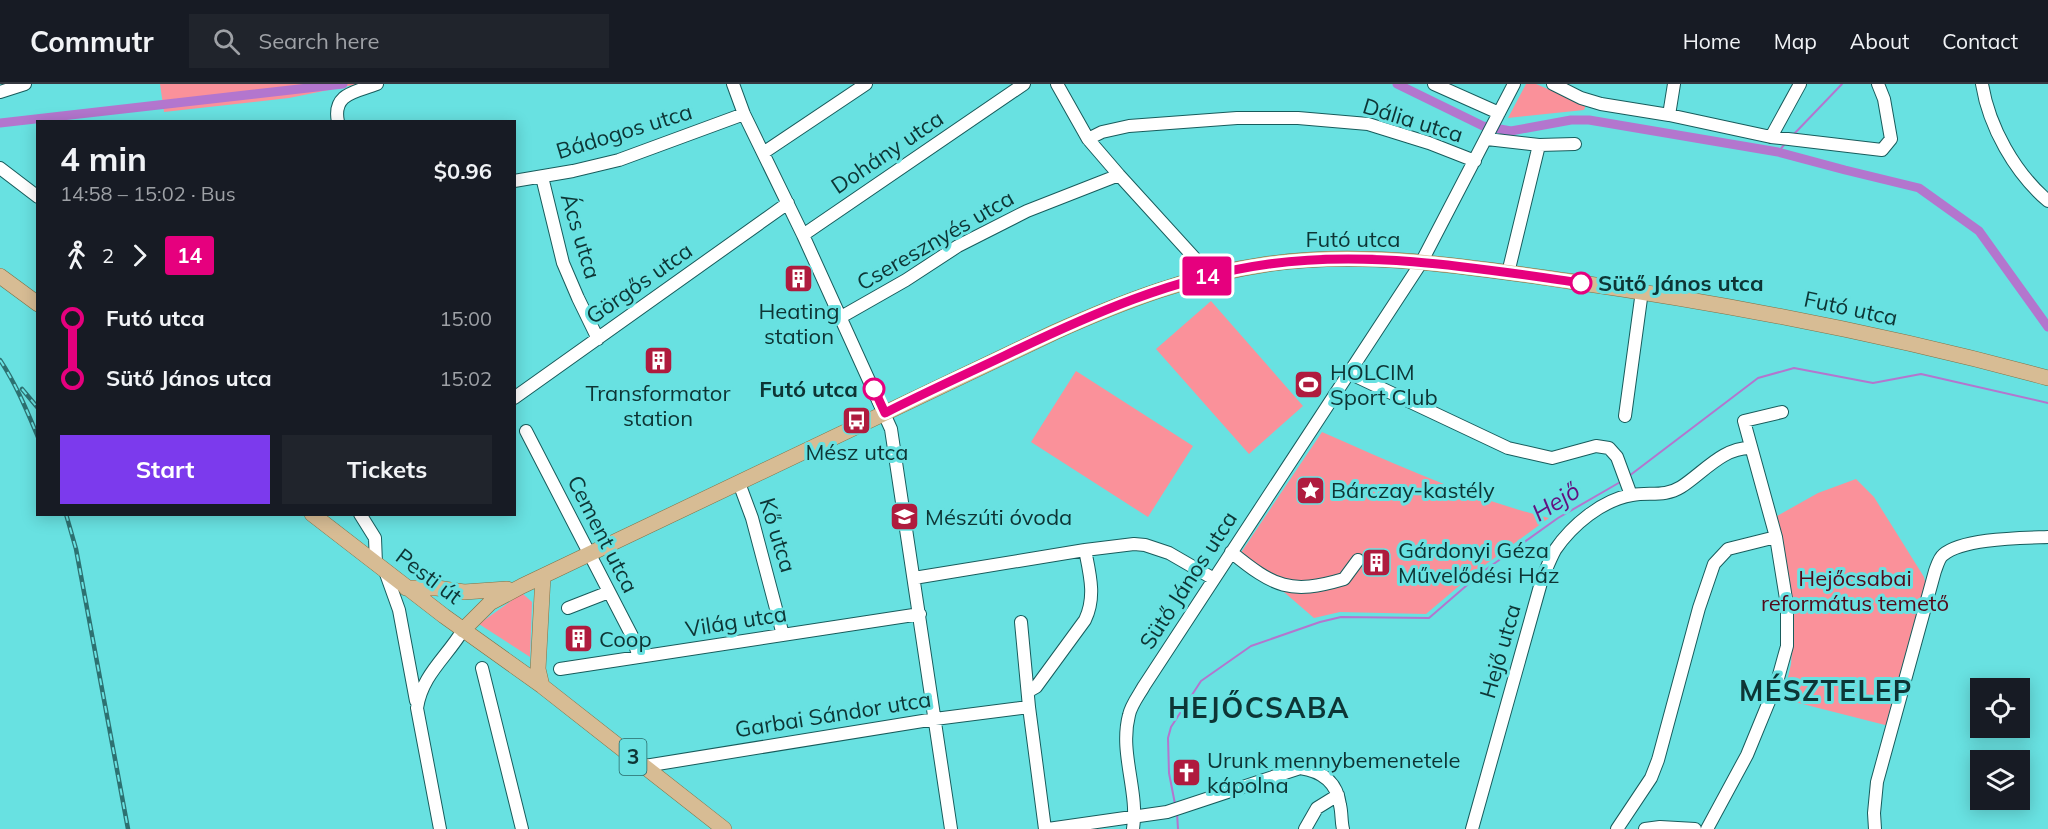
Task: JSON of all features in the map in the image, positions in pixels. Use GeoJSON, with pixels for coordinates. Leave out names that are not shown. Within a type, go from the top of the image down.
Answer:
{"type":"FeatureCollection","features":[{"type":"Feature","properties":{"kind":"main road","name":"Futó utca"},"geometry":{"type":"LineString","coordinates":[[462,630],[490,603],[543,576],[1107,308],[1174,284],[1269,264],[1360,259],[1421,263],[1642,291],[1819,324],[1976,359],[2048,378]]}},
{"type":"Feature","properties":{"kind":"main road"},"geometry":{"type":"LineString","coordinates":[[0,276],[36,303]]}},
{"type":"Feature","properties":{"kind":"main road","name":"Pesti út"},"geometry":{"type":"LineString","coordinates":[[315,516],[462,630],[542,686]]}},
{"type":"Feature","properties":{"kind":"main road"},"geometry":{"type":"LineString","coordinates":[[542,686],[538,669],[543,576]]}},
{"type":"Feature","properties":{"kind":"main road"},"geometry":{"type":"LineString","coordinates":[[406,588],[437,588],[464,592],[519,588]]}},
{"type":"Feature","properties":{"kind":"main road","name":"3"},"geometry":{"type":"LineString","coordinates":[[542,686],[724,829]]}},
{"type":"Feature","properties":{"kind":"street"},"geometry":{"type":"LineString","coordinates":[[0,92],[25,84]]}},
{"type":"Feature","properties":{"kind":"street"},"geometry":{"type":"LineString","coordinates":[[338,120],[337,105],[341,99],[377,84]]}},
{"type":"Feature","properties":{"kind":"street"},"geometry":{"type":"LineString","coordinates":[[733,84],[744,114],[803,235],[891,429],[951,829]]}},
{"type":"Feature","properties":{"kind":"street"},"geometry":{"type":"LineString","coordinates":[[763,153],[866,84]]}},
{"type":"Feature","properties":{"kind":"street","name":"Dohány utca"},"geometry":{"type":"LineString","coordinates":[[803,235],[1024,84]]}},
{"type":"Feature","properties":{"kind":"street"},"geometry":{"type":"LineString","coordinates":[[1058,84],[1088,138],[1210,275]]}},
{"type":"Feature","properties":{"kind":"street"},"geometry":{"type":"LineString","coordinates":[[1434,84],[1498,116]]}},
{"type":"Feature","properties":{"kind":"street","name":"Sütő János utca"},"geometry":{"type":"LineString","coordinates":[[1133,829],[1135,816],[1125,736],[1129,713],[1144,686],[1421,263],[1514,84]]}},
{"type":"Feature","properties":{"kind":"street"},"geometry":{"type":"LineString","coordinates":[[1553,84],[1581,98],[1601,104],[1669,115],[1771,137],[1882,150],[1891,139],[1884,99],[1878,84]]}},
{"type":"Feature","properties":{"kind":"street"},"geometry":{"type":"LineString","coordinates":[[1669,115],[1674,84]]}},
{"type":"Feature","properties":{"kind":"street"},"geometry":{"type":"LineString","coordinates":[[1771,137],[1800,84]]}},
{"type":"Feature","properties":{"kind":"street"},"geometry":{"type":"LineString","coordinates":[[1982,84],[1990,114],[2007,151],[2031,185],[2047,197]]}},
{"type":"Feature","properties":{"kind":"street","name":"Bádogos utca"},"geometry":{"type":"LineString","coordinates":[[516,181],[618,160],[744,114]]}},
{"type":"Feature","properties":{"kind":"street","name":"Dália utca"},"geometry":{"type":"LineString","coordinates":[[1088,138],[1102,132],[1129,126],[1237,118],[1298,118],[1368,124],[1429,143],[1475,161]]}},
{"type":"Feature","properties":{"kind":"street"},"geometry":{"type":"LineString","coordinates":[[1487,139],[1539,145],[1575,144]]}},
{"type":"Feature","properties":{"kind":"street"},"geometry":{"type":"LineString","coordinates":[[1508,273],[1539,145]]}},
{"type":"Feature","properties":{"kind":"street"},"geometry":{"type":"LineString","coordinates":[[0,168],[36,195]]}},
{"type":"Feature","properties":{"kind":"street","name":"Cseresznyés utca"},"geometry":{"type":"LineString","coordinates":[[841,317],[906,280],[958,246],[1027,211],[1119,175]]}},
{"type":"Feature","properties":{"kind":"street","name":"Ács utca"},"geometry":{"type":"LineString","coordinates":[[542,177],[564,263],[598,339]]}},
{"type":"Feature","properties":{"kind":"street","name":"Görgős utca"},"geometry":{"type":"LineString","coordinates":[[516,397],[788,203]]}},
{"type":"Feature","properties":{"kind":"street"},"geometry":{"type":"LineString","coordinates":[[1625,416],[1642,291]]}},
{"type":"Feature","properties":{"kind":"street"},"geometry":{"type":"LineString","coordinates":[[1349,373],[1508,448],[1552,458],[1596,446],[1609,448],[1617,457],[1628,486]]}},
{"type":"Feature","properties":{"kind":"street"},"geometry":{"type":"LineString","coordinates":[[1707,829],[1747,756],[1778,682],[1787,646],[1788,604],[1776,537],[1744,421],[1782,412]]}},
{"type":"Feature","properties":{"kind":"street","name":"Cement utca"},"geometry":{"type":"LineString","coordinates":[[526,432],[632,636],[639,657]]}},
{"type":"Feature","properties":{"kind":"street","name":"Hejő utca"},"geometry":{"type":"LineString","coordinates":[[1472,829],[1542,579],[1555,551],[1576,524],[1609,503],[1628,486],[1665,494],[1673,491],[1732,450],[1751,448]]}},
{"type":"Feature","properties":{"kind":"street","name":"Kő utca"},"geometry":{"type":"LineString","coordinates":[[740,483],[752,518],[783,635]]}},
{"type":"Feature","properties":{"kind":"street"},"geometry":{"type":"LineString","coordinates":[[361,516],[375,538],[380,568],[399,610],[440,829]]}},
{"type":"Feature","properties":{"kind":"street"},"geometry":{"type":"LineString","coordinates":[[1617,829],[1651,778],[1658,760],[1699,608],[1714,564],[1728,549],[1776,537]]}},
{"type":"Feature","properties":{"kind":"street"},"geometry":{"type":"LineString","coordinates":[[1875,829],[1875,797],[1880,771],[1935,571],[1942,555],[1955,548],[1998,539],[2048,537]]}},
{"type":"Feature","properties":{"kind":"street"},"geometry":{"type":"LineString","coordinates":[[914,578],[1134,544],[1169,553],[1214,579]]}},
{"type":"Feature","properties":{"kind":"street"},"geometry":{"type":"LineString","coordinates":[[1029,692],[1090,611],[1092,584],[1085,550]]}},
{"type":"Feature","properties":{"kind":"street"},"geometry":{"type":"LineString","coordinates":[[1232,552],[1256,572],[1274,583],[1305,588],[1344,579],[1358,560]]}},
{"type":"Feature","properties":{"kind":"street"},"geometry":{"type":"LineString","coordinates":[[568,609],[609,592]]}},
{"type":"Feature","properties":{"kind":"street","name":"Világ utca"},"geometry":{"type":"LineString","coordinates":[[560,669],[920,614]]}},
{"type":"Feature","properties":{"kind":"street"},"geometry":{"type":"LineString","coordinates":[[1021,622],[1029,707],[1047,829],[1167,812],[1300,768],[1318,772],[1331,783],[1338,795],[1343,829]]}},
{"type":"Feature","properties":{"kind":"street"},"geometry":{"type":"LineString","coordinates":[[417,708],[419,692],[424,682],[462,630]]}},
{"type":"Feature","properties":{"kind":"street"},"geometry":{"type":"LineString","coordinates":[[482,668],[524,827]]}},
{"type":"Feature","properties":{"kind":"street","name":"Garbai Sándor utca"},"geometry":{"type":"LineString","coordinates":[[645,766],[935,719],[1029,707]]}},
{"type":"Feature","properties":{"kind":"street"},"geometry":{"type":"LineString","coordinates":[[1305,829],[1317,808],[1338,795]]}},
{"type":"Feature","properties":{"kind":"street"},"geometry":{"type":"LineString","coordinates":[[1645,829],[1660,826],[1695,829]]}},
{"type":"Feature","properties":{"kind":"green space"},"geometry":{"type":"Polygon","coordinates":[[[160,84],[358,84],[289,98],[164,112],[160,84]]]}},
{"type":"Feature","properties":{"kind":"green space"},"geometry":{"type":"Polygon","coordinates":[[[1526,84],[1536,84],[1586,105],[1584,110],[1508,118],[1526,84]]]}},
{"type":"Feature","properties":{"kind":"green space"},"geometry":{"type":"Polygon","coordinates":[[[1211,301],[1303,406],[1249,454],[1156,349],[1211,301]]]}},
{"type":"Feature","properties":{"kind":"green space"},"geometry":{"type":"Polygon","coordinates":[[[1076,371],[1193,446],[1148,517],[1031,442],[1076,371]]]}},
{"type":"Feature","properties":{"kind":"green space"},"geometry":{"type":"Polygon","coordinates":[[[1322,432],[1462,491],[1549,518],[1478,570],[1426,614],[1340,612],[1314,618],[1240,554],[1322,432]]]}},
{"type":"Feature","properties":{"kind":"green space","name":"Hejőcsabai református temető"},"geometry":{"type":"Polygon","coordinates":[[[1856,479],[1874,497],[1924,577],[1926,587],[1889,726],[1783,699],[1791,664],[1794,623],[1777,516],[1818,493],[1856,479]]]}},
{"type":"Feature","properties":{"kind":"green space"},"geometry":{"type":"Polygon","coordinates":[[[522,593],[532,602],[530,657],[479,624],[522,593]]]}},
{"type":"Feature","properties":{"kind":"waterway"},"geometry":{"type":"LineString","coordinates":[[0,123],[343,84]]}},
{"type":"Feature","properties":{"kind":"waterway"},"geometry":{"type":"LineString","coordinates":[[1397,84],[1483,126],[1511,131],[1571,120],[1589,120],[1778,152],[1919,188],[1979,231],[2048,327]]}},
{"type":"Feature","properties":{"kind":"waterway"},"geometry":{"type":"LineString","coordinates":[[1794,134],[1842,84]]}},
{"type":"Feature","properties":{"kind":"waterway"},"geometry":{"type":"LineString","coordinates":[[1778,152],[1784,145]]}},
{"type":"Feature","properties":{"kind":"waterway","name":"Hejő"},"geometry":{"type":"LineString","coordinates":[[1629,476],[1758,378],[1794,368],[1873,383],[1921,374],[2048,403]]}},
{"type":"Feature","properties":{"kind":"waterway","name":"Hejő"},"geometry":{"type":"LineString","coordinates":[[1175,804],[1169,773],[1168,738],[1171,727],[1201,681],[1251,646],[1320,622],[1341,617],[1429,618],[1481,573],[1558,518],[1622,481]]}},
{"type":"Feature","properties":{"kind":"waterway","name":"Hejő"},"geometry":{"type":"LineString","coordinates":[[1177,813],[1178,829]]}},
{"type":"Feature","properties":{"kind":"railway"},"geometry":{"type":"LineString","coordinates":[[0,360],[16,388],[36,433]]}},
{"type":"Feature","properties":{"kind":"railway"},"geometry":{"type":"LineString","coordinates":[[22,389],[36,406]]}},
{"type":"Feature","properties":{"kind":"railway"},"geometry":{"type":"LineString","coordinates":[[67,516],[76,549],[128,829]]}},
{"type":"Feature","properties":{"kind":"bus line","name":"14"},"geometry":{"type":"LineString","coordinates":[[874,389],[885,413],[1107,308],[1174,284],[1222,272],[1269,264],[1314,260],[1394,260],[1581,283]]}},
{"type":"Feature","properties":{"kind":"place","name":"Heating station"},"geometry":{"type":"Point","coordinates":[799,279]}},
{"type":"Feature","properties":{"kind":"place","name":"Sütő János utca"},"geometry":{"type":"Point","coordinates":[1581,283]}},
{"type":"Feature","properties":{"kind":"place","name":"Transformator station"},"geometry":{"type":"Point","coordinates":[658,361]}},
{"type":"Feature","properties":{"kind":"place","name":"HOLCIM Sport Club"},"geometry":{"type":"Point","coordinates":[1309,385]}},
{"type":"Feature","properties":{"kind":"place","name":"Futó utca"},"geometry":{"type":"Point","coordinates":[874,389]}},
{"type":"Feature","properties":{"kind":"place","name":"Mész utca"},"geometry":{"type":"Point","coordinates":[857,420]}},
{"type":"Feature","properties":{"kind":"place","name":"Bárczay-kastély"},"geometry":{"type":"Point","coordinates":[1310,490]}},
{"type":"Feature","properties":{"kind":"place","name":"Mészúti óvoda"},"geometry":{"type":"Point","coordinates":[904,517]}},
{"type":"Feature","properties":{"kind":"place","name":"Gárdonyi Géza Művelődési Ház"},"geometry":{"type":"Point","coordinates":[1377,563]}},
{"type":"Feature","properties":{"kind":"place","name":"Coop"},"geometry":{"type":"Point","coordinates":[578,639]}},
{"type":"Feature","properties":{"kind":"place","name":"Urunk mennybemenetele kápolna"},"geometry":{"type":"Point","coordinates":[1186,773]}},
{"type":"Feature","properties":{"kind":"district","name":"MÉSZTELEP"},"geometry":{"type":"Point","coordinates":[1826,691]}},
{"type":"Feature","properties":{"kind":"district","name":"HEJŐCSABA"},"geometry":{"type":"Point","coordinates":[1259,708]}}]}
